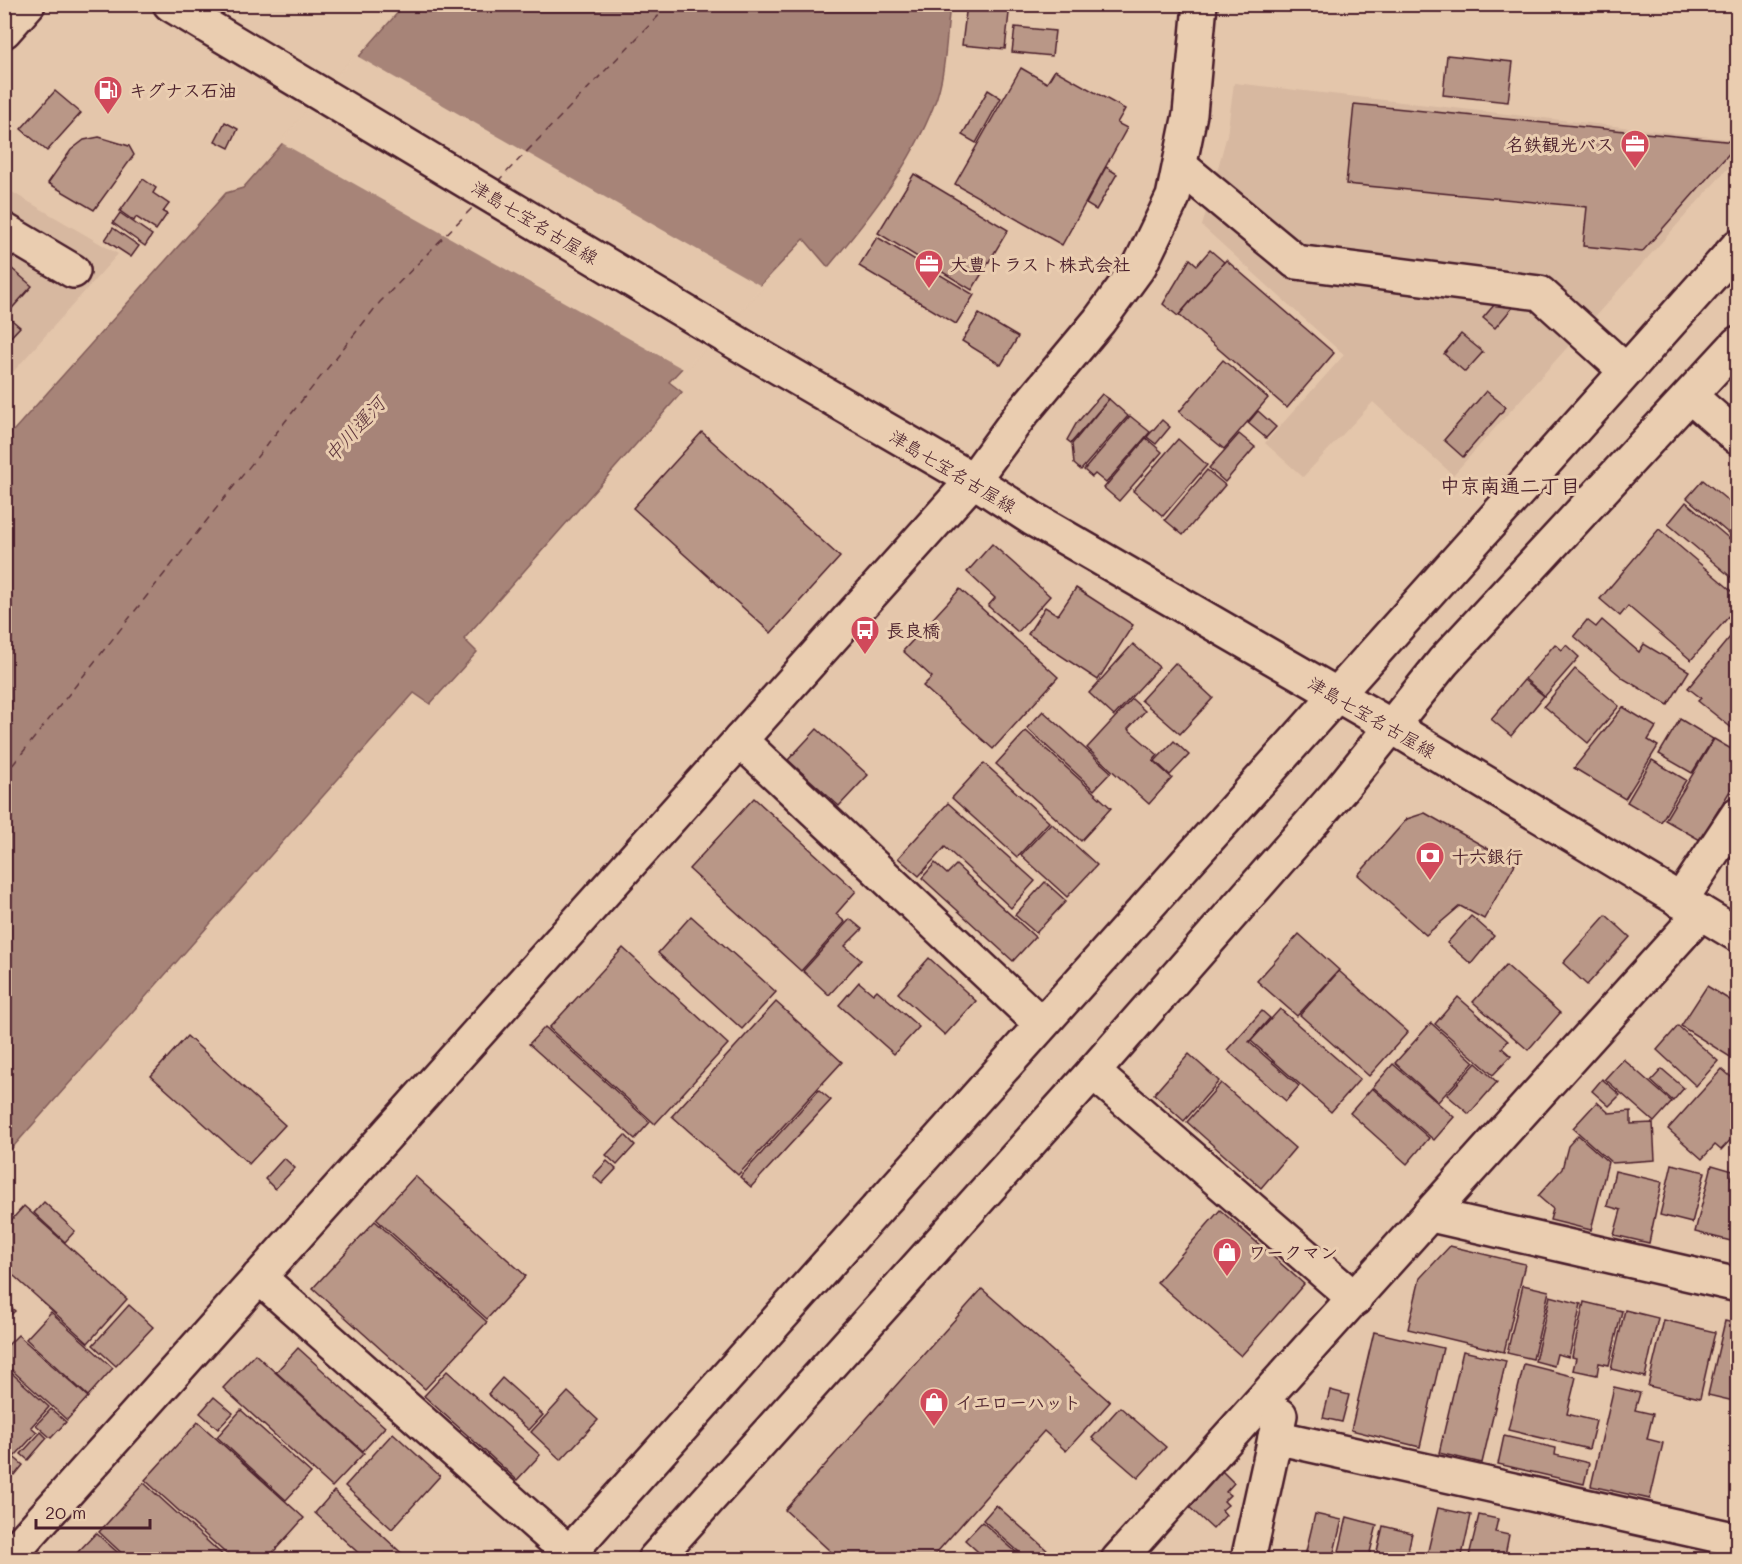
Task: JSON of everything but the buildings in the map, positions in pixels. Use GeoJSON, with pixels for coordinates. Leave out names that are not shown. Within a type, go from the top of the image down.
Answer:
{"type":"FeatureCollection","features":[{"type":"Feature","properties":{"kind":"street"},"geometry":{"type":"LineString","coordinates":[[4,31],[28,4]]}},
{"type":"Feature","properties":{"kind":"street","name":"津島七宝名古屋線"},"geometry":{"type":"LineString","coordinates":[[170,4],[754,353],[973,480],[1033,519],[1335,696],[1391,726],[1737,935]]}},
{"type":"Feature","properties":{"kind":"street"},"geometry":{"type":"LineString","coordinates":[[6,1560],[973,480],[1140,265],[1173,197],[1190,114],[1200,4]]}},
{"type":"Feature","properties":{"kind":"street"},"geometry":{"type":"LineString","coordinates":[[1180,166],[1296,262],[1540,293],[1626,371]]}},
{"type":"Feature","properties":{"kind":"street"},"geometry":{"type":"LineString","coordinates":[[4,230],[73,271]]}},
{"type":"Feature","properties":{"kind":"street"},"geometry":{"type":"LineString","coordinates":[[259,1277],[570,1557],[1041,1024],[1737,246]]}},
{"type":"Feature","properties":{"kind":"street"},"geometry":{"type":"LineString","coordinates":[[654,1560],[1093,1072],[1342,788],[1443,662],[1737,343]]}},
{"type":"Feature","properties":{"kind":"street"},"geometry":{"type":"LineString","coordinates":[[1690,396],[1737,438]]}},
{"type":"Feature","properties":{"kind":"street"},"geometry":{"type":"LineString","coordinates":[[740,740],[1041,1024]]}},
{"type":"Feature","properties":{"kind":"street"},"geometry":{"type":"LineString","coordinates":[[1118,1560],[1431,1215],[1690,907],[1737,814]]}},
{"type":"Feature","properties":{"kind":"street"},"geometry":{"type":"LineString","coordinates":[[1093,1072],[1354,1299]]}},
{"type":"Feature","properties":{"kind":"street"},"geometry":{"type":"LineString","coordinates":[[1431,1215],[1737,1286]]}},
{"type":"Feature","properties":{"kind":"street"},"geometry":{"type":"LineString","coordinates":[[1248,1560],[1289,1371]]}},
{"type":"Feature","properties":{"kind":"street"},"geometry":{"type":"LineString","coordinates":[[1275,1437],[1737,1540]]}},
{"type":"Feature","properties":{"kind":"shaded area"},"geometry":{"type":"Polygon","coordinates":[[[1234,83],[1737,140],[1737,158],[1453,475],[1373,402],[1303,477],[1265,443],[1344,355],[1202,226],[1227,135],[1234,83]]]}},
{"type":"Feature","properties":{"kind":"shaded area"},"geometry":{"type":"Polygon","coordinates":[[[5,188],[118,254],[5,381],[5,188]]]}},
{"type":"Feature","properties":{"kind":"water","name":"中川運河"},"geometry":{"type":"Polygon","coordinates":[[[402,5],[950,5],[941,81],[925,127],[888,190],[828,267],[804,239],[669,382],[682,392],[464,639],[477,652],[430,704],[414,693],[5,1156],[5,440],[226,193],[243,188],[401,9],[402,5]]]}},
{"type":"Feature","properties":{"kind":"pier"},"geometry":{"type":"Polygon","coordinates":[[[355,55],[763,287],[685,370],[280,142],[355,55]]]}},
{"type":"Feature","properties":{"kind":"ferry route"},"geometry":{"type":"LineString","coordinates":[[497,182],[670,4]]}},
{"type":"Feature","properties":{"kind":"ferry route"},"geometry":{"type":"LineString","coordinates":[[4,776],[380,302],[475,205]]}},
{"type":"Feature","properties":{"kind":"place","name":"キグナス石油"},"geometry":{"type":"Point","coordinates":[108,116]}},
{"type":"Feature","properties":{"kind":"place","name":"名鉄観光バス"},"geometry":{"type":"Point","coordinates":[1635,170]}},
{"type":"Feature","properties":{"kind":"place","name":"大豊トラスト株式会社"},"geometry":{"type":"Point","coordinates":[929,290]}},
{"type":"Feature","properties":{"kind":"place","name":"長良橋"},"geometry":{"type":"Point","coordinates":[865,656]}},
{"type":"Feature","properties":{"kind":"place","name":"十六銀行"},"geometry":{"type":"Point","coordinates":[1430,882]}},
{"type":"Feature","properties":{"kind":"place","name":"ワークマン"},"geometry":{"type":"Point","coordinates":[1227,1278]}},
{"type":"Feature","properties":{"kind":"place","name":"イエローハット"},"geometry":{"type":"Point","coordinates":[934,1428]}},
{"type":"Feature","properties":{"kind":"district","name":"中京南通二丁目"},"geometry":{"type":"Point","coordinates":[1510,485]}}]}
